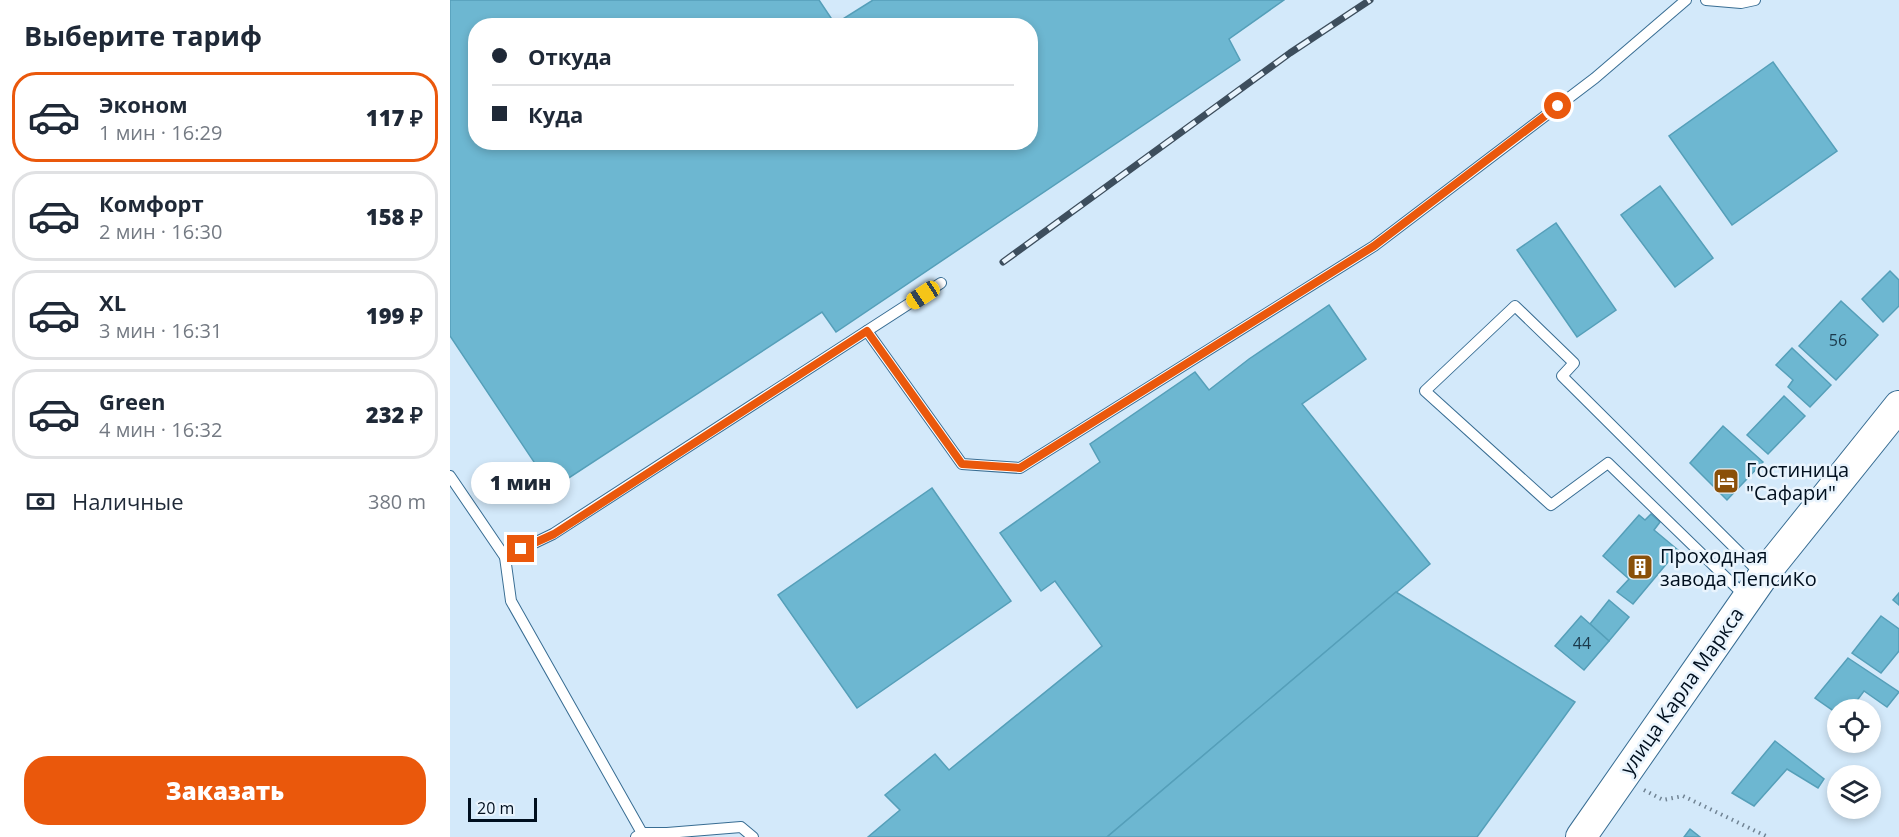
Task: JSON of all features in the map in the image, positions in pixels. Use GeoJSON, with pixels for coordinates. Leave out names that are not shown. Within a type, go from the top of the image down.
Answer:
{"type":"FeatureCollection","features":[{"type":"Feature","properties":{"kind":"main road","name":"улица Карла Маркса"},"geometry":{"type":"LineString","coordinates":[[1581,837],[1755,587],[1899,406]]}},
{"type":"Feature","properties":{"kind":"lane"},"geometry":{"type":"LineString","coordinates":[[867,331],[962,464],[1020,468],[1374,246],[1595,78],[1686,0]]}},
{"type":"Feature","properties":{"kind":"lane"},"geometry":{"type":"LineString","coordinates":[[1706,0],[1741,3],[1755,0]]}},
{"type":"Feature","properties":{"kind":"lane"},"geometry":{"type":"LineString","coordinates":[[506,557],[554,534],[941,283]]}},
{"type":"Feature","properties":{"kind":"lane"},"geometry":{"type":"LineString","coordinates":[[1515,306],[1574,363],[1562,376],[1755,587],[1608,464],[1551,505],[1425,391],[1515,306]]}},
{"type":"Feature","properties":{"kind":"lane"},"geometry":{"type":"LineString","coordinates":[[450,476],[506,557],[511,601],[639,835],[741,827],[753,837]]}},
{"type":"Feature","properties":{"kind":"path"},"geometry":{"type":"LineString","coordinates":[[1622,778],[1662,800],[1683,796],[1768,837]]}},
{"type":"Feature","properties":{"kind":"building"},"geometry":{"type":"Polygon","coordinates":[[[450,0],[819,0],[831,18],[468,18],[468,150],[1038,150],[1038,18],[844,18],[873,0],[1284,0],[1229,39],[1240,60],[836,332],[822,312],[552,489],[450,336],[450,0]]]}},
{"type":"Feature","properties":{"kind":"building"},"geometry":{"type":"Polygon","coordinates":[[[1773,62],[1837,151],[1732,225],[1669,136],[1773,62]]]}},
{"type":"Feature","properties":{"kind":"building"},"geometry":{"type":"Polygon","coordinates":[[[1660,186],[1713,258],[1675,287],[1621,215],[1660,186]]]}},
{"type":"Feature","properties":{"kind":"building"},"geometry":{"type":"Polygon","coordinates":[[[1556,223],[1616,310],[1577,337],[1517,250],[1556,223]]]}},
{"type":"Feature","properties":{"kind":"building"},"geometry":{"type":"Polygon","coordinates":[[[1890,271],[1899,280],[1899,306],[1883,322],[1862,299],[1890,271]]]}},
{"type":"Feature","properties":{"kind":"building"},"geometry":{"type":"Polygon","coordinates":[[[1841,301],[1878,335],[1836,380],[1799,346],[1841,301]]]}},
{"type":"Feature","properties":{"kind":"building"},"geometry":{"type":"Polygon","coordinates":[[[1329,305],[1366,359],[1302,404],[1430,564],[1107,837],[868,837],[900,810],[885,795],[935,754],[949,770],[1102,646],[1055,581],[1041,591],[1000,533],[1100,462],[1090,444],[1195,372],[1209,390],[1249,359],[1329,305]]]}},
{"type":"Feature","properties":{"kind":"building"},"geometry":{"type":"Polygon","coordinates":[[[1792,348],[1831,385],[1810,407],[1788,387],[1793,380],[1776,365],[1792,348]]]}},
{"type":"Feature","properties":{"kind":"building"},"geometry":{"type":"Polygon","coordinates":[[[1784,396],[1805,416],[1768,454],[1747,435],[1784,396]]]}},
{"type":"Feature","properties":{"kind":"building","name":"Гостиница \"Сафари\""},"geometry":{"type":"Polygon","coordinates":[[[1723,426],[1763,462],[1727,500],[1690,463],[1723,426]]]}},
{"type":"Feature","properties":{"kind":"building"},"geometry":{"type":"Polygon","coordinates":[[[932,488],[1011,601],[857,708],[778,595],[932,488]]]}},
{"type":"Feature","properties":{"kind":"building","name":"Проходная завода ПепсиКо"},"geometry":{"type":"Polygon","coordinates":[[[1651,514],[1660,522],[1654,530],[1678,550],[1633,604],[1617,592],[1629,579],[1603,556],[1639,515],[1645,520],[1651,514]]]}},
{"type":"Feature","properties":{"kind":"building"},"geometry":{"type":"Polygon","coordinates":[[[1396,592],[1575,702],[1477,837],[1107,837],[1396,592]]]}},
{"type":"Feature","properties":{"kind":"building"},"geometry":{"type":"Polygon","coordinates":[[[1899,593],[1899,605],[1893,600],[1899,593]]]}},
{"type":"Feature","properties":{"kind":"building"},"geometry":{"type":"Polygon","coordinates":[[[1609,600],[1629,617],[1609,641],[1590,624],[1609,600]]]}},
{"type":"Feature","properties":{"kind":"building"},"geometry":{"type":"Polygon","coordinates":[[[1581,616],[1609,641],[1584,670],[1555,646],[1581,616]]]}},
{"type":"Feature","properties":{"kind":"building"},"geometry":{"type":"Polygon","coordinates":[[[1881,616],[1899,629],[1899,651],[1881,673],[1852,653],[1881,616]]]}},
{"type":"Feature","properties":{"kind":"building"},"geometry":{"type":"Polygon","coordinates":[[[1848,658],[1899,692],[1887,707],[1881,703],[1881,699],[1876,699],[1864,691],[1858,699],[1827,699],[1827,706],[1815,698],[1848,658]]]}},
{"type":"Feature","properties":{"kind":"building"},"geometry":{"type":"Polygon","coordinates":[[[1775,741],[1824,779],[1818,788],[1787,769],[1754,806],[1732,793],[1775,741]]]}},
{"type":"Feature","properties":{"kind":"building"},"geometry":{"type":"Polygon","coordinates":[[[1690,829],[1700,837],[1684,837],[1690,829]]]}},
{"type":"Feature","properties":{"kind":"railway"},"geometry":{"type":"LineString","coordinates":[[1003,262],[1290,53],[1370,0]]}},
{"type":"Feature","properties":{"kind":"place","name":"Гостиница \"Сафари\""},"geometry":{"type":"Point","coordinates":[1726,481]}},
{"type":"Feature","properties":{"kind":"place","name":"Проходная завода ПепсиКо"},"geometry":{"type":"Point","coordinates":[1640,567]}},
{"type":"Feature","properties":{"kind":"route"},"geometry":{"type":"LineString","coordinates":[[521,549],[554,534],[867,331],[962,464],[1020,468],[1374,246],[1558,106]]}}]}
